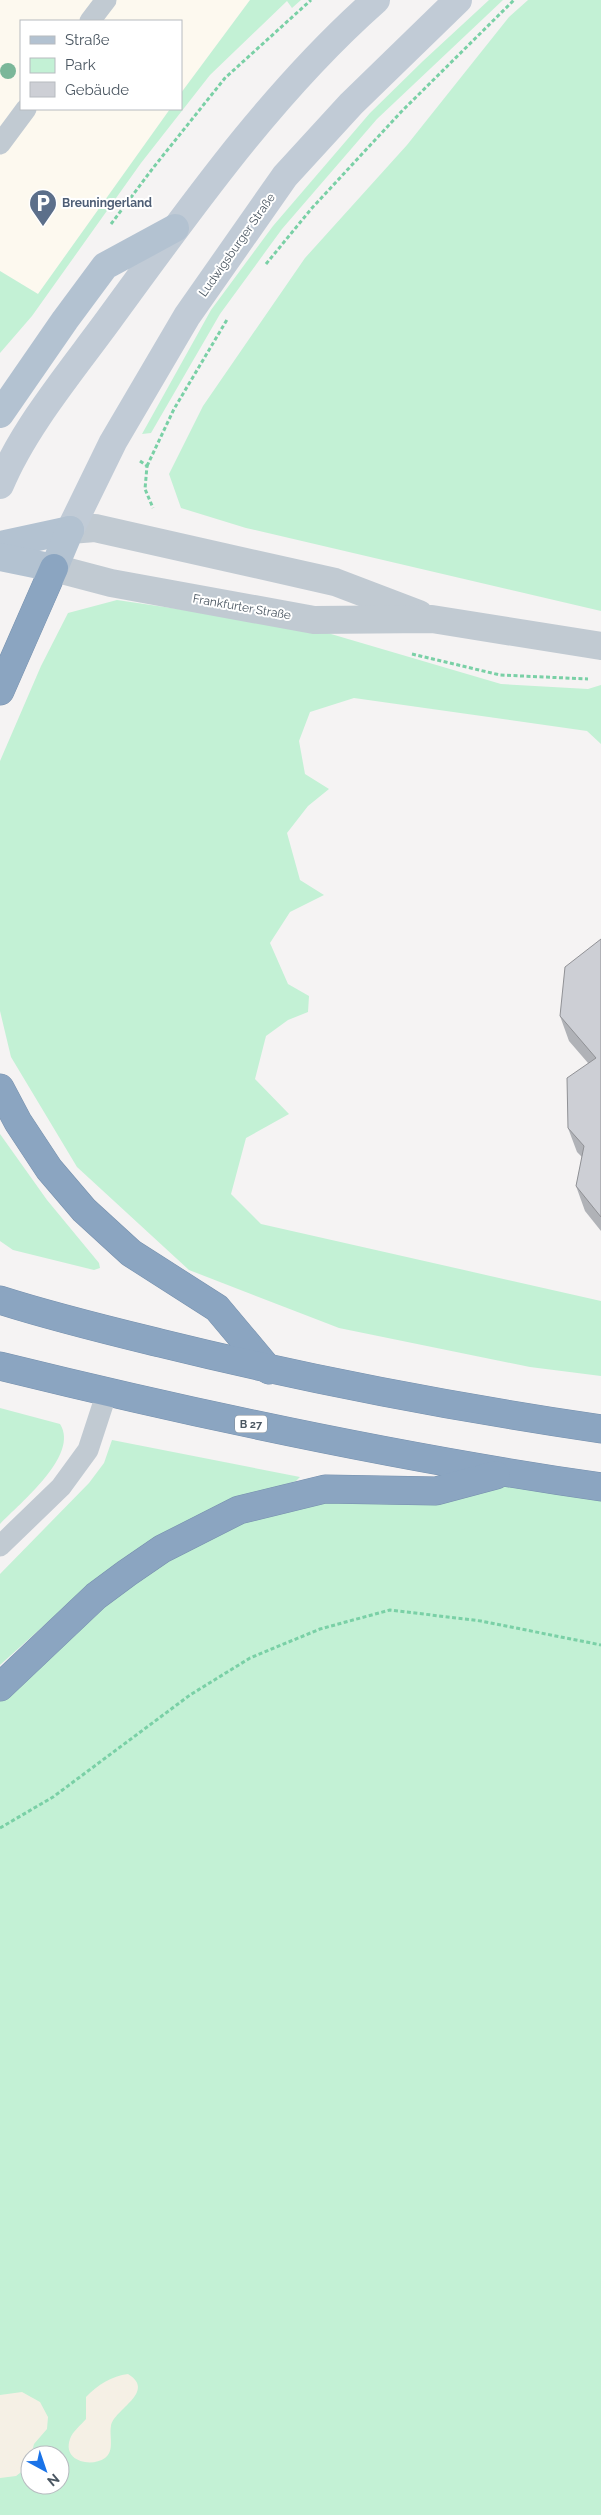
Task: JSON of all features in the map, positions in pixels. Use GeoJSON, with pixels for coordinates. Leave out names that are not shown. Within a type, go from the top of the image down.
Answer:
{"type":"FeatureCollection","features":[{"type":"Feature","properties":{"kind":"highway"},"geometry":{"type":"LineString","coordinates":[[0,692],[54,568]]}},
{"type":"Feature","properties":{"kind":"highway"},"geometry":{"type":"LineString","coordinates":[[0,1088],[18,1122],[49,1168],[84,1210],[131,1252],[217,1308],[269,1370]]}},
{"type":"Feature","properties":{"kind":"highway"},"geometry":{"type":"LineString","coordinates":[[0,1300],[41,1313],[269,1370],[504,1415],[601,1429]]}},
{"type":"Feature","properties":{"kind":"highway","name":"B 27"},"geometry":{"type":"LineString","coordinates":[[0,1366],[197,1414],[503,1473],[601,1487]]}},
{"type":"Feature","properties":{"kind":"highway"},"geometry":{"type":"LineString","coordinates":[[0,1687],[96,1596],[127,1572],[162,1549],[240,1510],[325,1489],[436,1491],[503,1473]]}},
{"type":"Feature","properties":{"kind":"main road"},"geometry":{"type":"LineString","coordinates":[[0,485],[6,470],[52,396],[175,228],[239,146],[291,84],[343,30],[376,0]]}},
{"type":"Feature","properties":{"kind":"main road","name":"Ludwigsburger Straße"},"geometry":{"type":"LineString","coordinates":[[70,530],[112,442],[187,316],[285,176],[351,104],[458,0]]}},
{"type":"Feature","properties":{"kind":"main road"},"geometry":{"type":"LineString","coordinates":[[0,414],[105,266],[175,228]]}},
{"type":"Feature","properties":{"kind":"main road"},"geometry":{"type":"LineString","coordinates":[[0,545],[70,530]]}},
{"type":"Feature","properties":{"kind":"main road"},"geometry":{"type":"LineString","coordinates":[[0,557],[54,568],[70,530]]}},
{"type":"Feature","properties":{"kind":"street","name":"Frankfurter Straße"},"geometry":{"type":"LineString","coordinates":[[70,530],[95,528],[335,582],[432,618]]}},
{"type":"Feature","properties":{"kind":"street","name":"Frankfurter Straße"},"geometry":{"type":"LineString","coordinates":[[54,568],[112,583],[314,620],[432,618],[601,646]]}},
{"type":"Feature","properties":{"kind":"lane"},"geometry":{"type":"LineString","coordinates":[[91,20],[106,0]]}},
{"type":"Feature","properties":{"kind":"lane"},"geometry":{"type":"LineString","coordinates":[[0,144],[25,110]]}},
{"type":"Feature","properties":{"kind":"lane"},"geometry":{"type":"LineString","coordinates":[[0,1546],[61,1487],[88,1450],[107,1392]]}},
{"type":"Feature","properties":{"kind":"path"},"geometry":{"type":"LineString","coordinates":[[108,230],[153,168],[225,78],[311,0]]}},
{"type":"Feature","properties":{"kind":"path"},"geometry":{"type":"LineString","coordinates":[[262,270],[312,208],[401,112],[514,0]]}},
{"type":"Feature","properties":{"kind":"path"},"geometry":{"type":"LineString","coordinates":[[147,466],[174,409],[230,314]]}},
{"type":"Feature","properties":{"kind":"path"},"geometry":{"type":"LineString","coordinates":[[0,1828],[52,1797],[190,1695],[250,1658],[320,1629],[390,1610],[481,1621],[601,1645]]}},
{"type":"Feature","properties":{"kind":"shaded area","name":"Breuningerland"},"geometry":{"type":"Polygon","coordinates":[[[0,0],[250,0],[182,92],[182,20],[20,20],[20,110],[169,110],[38,294],[0,271],[0,0]]]}},
{"type":"Feature","properties":{"kind":"green space"},"geometry":{"type":"Polygon","coordinates":[[[250,0],[301,0],[292,8],[287,1],[210,75],[141,163],[32,316],[0,353],[0,271],[38,294],[169,110],[182,110],[182,92],[250,0]]]}},
{"type":"Feature","properties":{"kind":"green space"},"geometry":{"type":"Polygon","coordinates":[[[489,0],[503,0],[377,119],[282,229],[220,314],[151,433],[142,434],[211,310],[273,226],[370,113],[489,0]]]}},
{"type":"Feature","properties":{"kind":"green space"},"geometry":{"type":"Polygon","coordinates":[[[528,0],[601,0],[601,611],[246,528],[181,508],[169,474],[203,406],[305,258],[407,145],[509,17],[528,0]]]}},
{"type":"Feature","properties":{"kind":"green space"},"geometry":{"type":"Polygon","coordinates":[[[117,600],[314,629],[501,684],[588,689],[601,685],[601,744],[587,731],[354,698],[310,712],[299,741],[305,774],[329,789],[308,806],[287,833],[300,880],[324,895],[290,912],[270,943],[288,984],[309,996],[308,1012],[288,1020],[266,1036],[255,1079],[289,1114],[246,1138],[231,1194],[261,1224],[601,1301],[601,1376],[530,1367],[339,1328],[189,1270],[77,1167],[11,1057],[0,1011],[0,761],[41,666],[68,613],[117,600]]]}},
{"type":"Feature","properties":{"kind":"green space"},"geometry":{"type":"Polygon","coordinates":[[[0,1134],[47,1200],[99,1263],[100,1268],[94,1270],[13,1250],[0,1241],[0,1134]]]}},
{"type":"Feature","properties":{"kind":"green space"},"geometry":{"type":"Polygon","coordinates":[[[0,1408],[60,1424],[64,1436],[62,1450],[45,1478],[0,1524],[0,1408]]]}},
{"type":"Feature","properties":{"kind":"green space"},"geometry":{"type":"Polygon","coordinates":[[[112,1440],[300,1477],[296,1481],[230,1502],[89,1585],[0,1665],[0,1574],[89,1483],[104,1463],[112,1440]]]}},
{"type":"Feature","properties":{"kind":"green space"},"geometry":{"type":"Polygon","coordinates":[[[503,1473],[601,1486],[601,2515],[0,2515],[0,1687],[96,1596],[239,1510],[503,1473]]]}},
{"type":"Feature","properties":{"kind":"sand"},"geometry":{"type":"Polygon","coordinates":[[[128,2374],[136,2381],[138,2387],[136,2394],[119,2413],[111,2426],[111,2447],[108,2455],[99,2461],[86,2462],[79,2460],[70,2453],[69,2445],[71,2436],[86,2419],[86,2397],[105,2382],[128,2374]]]}},
{"type":"Feature","properties":{"kind":"sand"},"geometry":{"type":"Polygon","coordinates":[[[22,2392],[40,2402],[48,2417],[47,2429],[34,2445],[20,2445],[20,2473],[16,2476],[0,2478],[0,2395],[22,2392]]]}},
{"type":"Feature","properties":{"kind":"building"},"geometry":{"type":"Polygon","coordinates":[[[601,939],[601,1217],[576,1186],[584,1146],[568,1128],[567,1078],[596,1058],[560,1016],[565,967],[601,939]]]}},
{"type":"Feature","properties":{"kind":"place","name":"Breuningerland"},"geometry":{"type":"Point","coordinates":[43,227]}}]}
